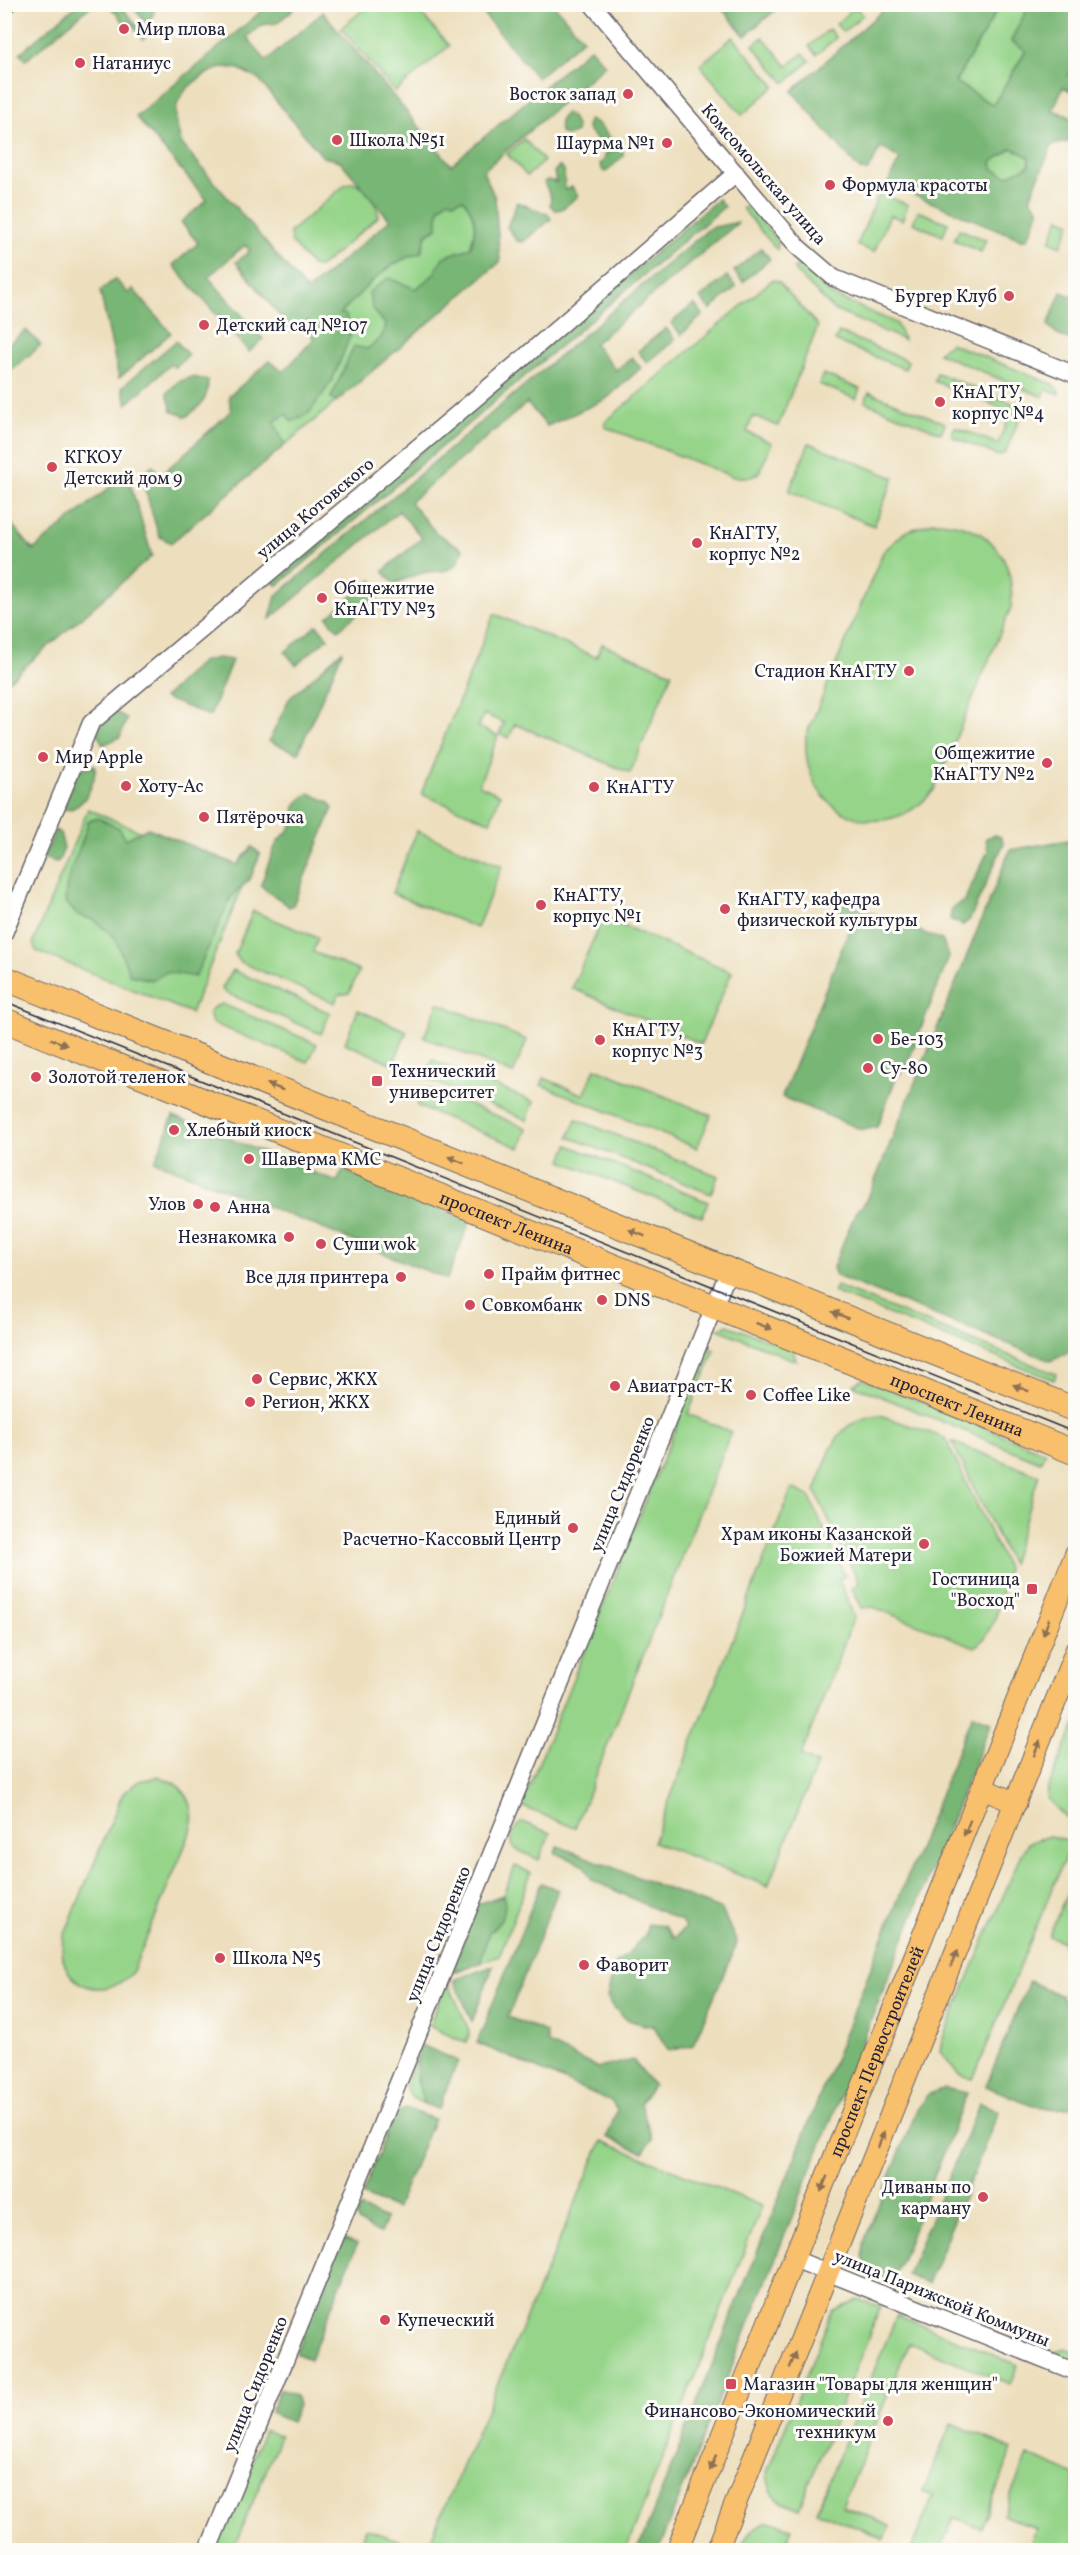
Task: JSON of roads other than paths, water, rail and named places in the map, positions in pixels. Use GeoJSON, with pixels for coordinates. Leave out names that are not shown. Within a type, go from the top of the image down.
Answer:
{"type":"FeatureCollection","features":[{"type":"Feature","properties":{"kind":"highway"},"geometry":{"type":"LineString","coordinates":[[4,978],[1076,1410]]}},
{"type":"Feature","properties":{"kind":"highway","name":"проспект Ленина"},"geometry":{"type":"LineString","coordinates":[[4,1020],[1076,1453]]}},
{"type":"Feature","properties":{"kind":"main road","name":"проспект Первостроителей"},"geometry":{"type":"LineString","coordinates":[[677,2550],[1076,1553]]}},
{"type":"Feature","properties":{"kind":"main road","name":"проспект Первостроителей"},"geometry":{"type":"LineString","coordinates":[[717,2550],[1076,1650]]}},
{"type":"Feature","properties":{"kind":"main road"},"geometry":{"type":"LineString","coordinates":[[983,1789],[1016,1803]]}},
{"type":"Feature","properties":{"kind":"street","name":"Комсомольская улица"},"geometry":{"type":"LineString","coordinates":[[592,4],[799,248],[834,278],[1076,375]]}},
{"type":"Feature","properties":{"kind":"street","name":"улица Котовского"},"geometry":{"type":"LineString","coordinates":[[4,933],[91,723],[521,360],[736,173]]}},
{"type":"Feature","properties":{"kind":"street","name":"улица Сидоренко"},"geometry":{"type":"LineString","coordinates":[[208,2550],[729,1270]]}},
{"type":"Feature","properties":{"kind":"street","name":"улица Парижской Коммуны"},"geometry":{"type":"LineString","coordinates":[[794,2259],[1076,2373]]}},
{"type":"Feature","properties":{"kind":"tram line"},"geometry":{"type":"LineString","coordinates":[[4,1001],[1076,1433]]}},
{"type":"Feature","properties":{"kind":"place","name":"Мир плова"},"geometry":{"type":"Point","coordinates":[124,29]}},
{"type":"Feature","properties":{"kind":"place","name":"Натаниус"},"geometry":{"type":"Point","coordinates":[80,63]}},
{"type":"Feature","properties":{"kind":"place","name":"Восток запад"},"geometry":{"type":"Point","coordinates":[628,94]}},
{"type":"Feature","properties":{"kind":"place","name":"Школа №51"},"geometry":{"type":"Point","coordinates":[337,140]}},
{"type":"Feature","properties":{"kind":"place","name":"Шаурма №1"},"geometry":{"type":"Point","coordinates":[667,143]}},
{"type":"Feature","properties":{"kind":"place","name":"Формула красоты"},"geometry":{"type":"Point","coordinates":[830,185]}},
{"type":"Feature","properties":{"kind":"place","name":"Бургер Клуб"},"geometry":{"type":"Point","coordinates":[1009,296]}},
{"type":"Feature","properties":{"kind":"place","name":"Детский сад №107"},"geometry":{"type":"Point","coordinates":[204,325]}},
{"type":"Feature","properties":{"kind":"place","name":"КнАГТУ, корпус №4"},"geometry":{"type":"Point","coordinates":[940,402]}},
{"type":"Feature","properties":{"kind":"place","name":"КГКОУ Детский дом 9"},"geometry":{"type":"Point","coordinates":[52,467]}},
{"type":"Feature","properties":{"kind":"place","name":"КнАГТУ, корпус №2"},"geometry":{"type":"Point","coordinates":[697,543]}},
{"type":"Feature","properties":{"kind":"place","name":"Общежитие КнАГТУ №3"},"geometry":{"type":"Point","coordinates":[322,598]}},
{"type":"Feature","properties":{"kind":"place","name":"Стадион КнАГТУ"},"geometry":{"type":"Point","coordinates":[909,671]}},
{"type":"Feature","properties":{"kind":"place","name":"Мир Apple"},"geometry":{"type":"Point","coordinates":[43,757]}},
{"type":"Feature","properties":{"kind":"place","name":"Общежитие КнАГТУ №2"},"geometry":{"type":"Point","coordinates":[1047,763]}},
{"type":"Feature","properties":{"kind":"place","name":"Хоту-Ас"},"geometry":{"type":"Point","coordinates":[126,786]}},
{"type":"Feature","properties":{"kind":"place","name":"КнАГТУ"},"geometry":{"type":"Point","coordinates":[594,787]}},
{"type":"Feature","properties":{"kind":"place","name":"Пятёрочка"},"geometry":{"type":"Point","coordinates":[204,817]}},
{"type":"Feature","properties":{"kind":"place","name":"КнАГТУ, корпус №1"},"geometry":{"type":"Point","coordinates":[541,905]}},
{"type":"Feature","properties":{"kind":"place","name":"КнАГТУ, кафедра физической культуры"},"geometry":{"type":"Point","coordinates":[725,909]}},
{"type":"Feature","properties":{"kind":"place","name":"Бе-103"},"geometry":{"type":"Point","coordinates":[878,1039]}},
{"type":"Feature","properties":{"kind":"place","name":"КнАГТУ, корпус №3"},"geometry":{"type":"Point","coordinates":[600,1040]}},
{"type":"Feature","properties":{"kind":"place","name":"Су-80"},"geometry":{"type":"Point","coordinates":[868,1068]}},
{"type":"Feature","properties":{"kind":"place","name":"Золотой теленок"},"geometry":{"type":"Point","coordinates":[36,1077]}},
{"type":"Feature","properties":{"kind":"place","name":"Технический университет"},"geometry":{"type":"Point","coordinates":[377,1081]}},
{"type":"Feature","properties":{"kind":"place","name":"Хлебный киоск"},"geometry":{"type":"Point","coordinates":[174,1130]}},
{"type":"Feature","properties":{"kind":"place","name":"Шаверма КМС"},"geometry":{"type":"Point","coordinates":[249,1159]}},
{"type":"Feature","properties":{"kind":"place","name":"Улов"},"geometry":{"type":"Point","coordinates":[198,1204]}},
{"type":"Feature","properties":{"kind":"place","name":"Анна"},"geometry":{"type":"Point","coordinates":[215,1207]}},
{"type":"Feature","properties":{"kind":"place","name":"Незнакомка"},"geometry":{"type":"Point","coordinates":[289,1237]}},
{"type":"Feature","properties":{"kind":"place","name":"Суши wok"},"geometry":{"type":"Point","coordinates":[321,1244]}},
{"type":"Feature","properties":{"kind":"place","name":"Прайм фитнес"},"geometry":{"type":"Point","coordinates":[489,1274]}},
{"type":"Feature","properties":{"kind":"place","name":"Все для принтера"},"geometry":{"type":"Point","coordinates":[401,1277]}},
{"type":"Feature","properties":{"kind":"place","name":"DNS"},"geometry":{"type":"Point","coordinates":[602,1300]}},
{"type":"Feature","properties":{"kind":"place","name":"Совкомбанк"},"geometry":{"type":"Point","coordinates":[470,1305]}},
{"type":"Feature","properties":{"kind":"place","name":"Сервис, ЖКХ"},"geometry":{"type":"Point","coordinates":[257,1379]}},
{"type":"Feature","properties":{"kind":"place","name":"Авиатраст-К"},"geometry":{"type":"Point","coordinates":[615,1386]}},
{"type":"Feature","properties":{"kind":"place","name":"Coffee Like"},"geometry":{"type":"Point","coordinates":[751,1395]}},
{"type":"Feature","properties":{"kind":"place","name":"Регион, ЖКХ"},"geometry":{"type":"Point","coordinates":[250,1402]}},
{"type":"Feature","properties":{"kind":"place","name":"Единый Расчетно-Кассовый Центр"},"geometry":{"type":"Point","coordinates":[573,1528]}},
{"type":"Feature","properties":{"kind":"place","name":"Храм иконы Казанской Божией Матери"},"geometry":{"type":"Point","coordinates":[924,1544]}},
{"type":"Feature","properties":{"kind":"place","name":"Гостиница \"Восход\""},"geometry":{"type":"Point","coordinates":[1032,1589]}},
{"type":"Feature","properties":{"kind":"place","name":"Школа №5"},"geometry":{"type":"Point","coordinates":[220,1958]}},
{"type":"Feature","properties":{"kind":"place","name":"Фаворит"},"geometry":{"type":"Point","coordinates":[584,1965]}},
{"type":"Feature","properties":{"kind":"place","name":"Диваны по карману"},"geometry":{"type":"Point","coordinates":[983,2197]}},
{"type":"Feature","properties":{"kind":"place","name":"Купеческий"},"geometry":{"type":"Point","coordinates":[385,2320]}},
{"type":"Feature","properties":{"kind":"place","name":"Магазин \"Товары для женщин\""},"geometry":{"type":"Point","coordinates":[731,2384]}},
{"type":"Feature","properties":{"kind":"place","name":"Финансово-Экономический техникум"},"geometry":{"type":"Point","coordinates":[888,2421]}}]}
